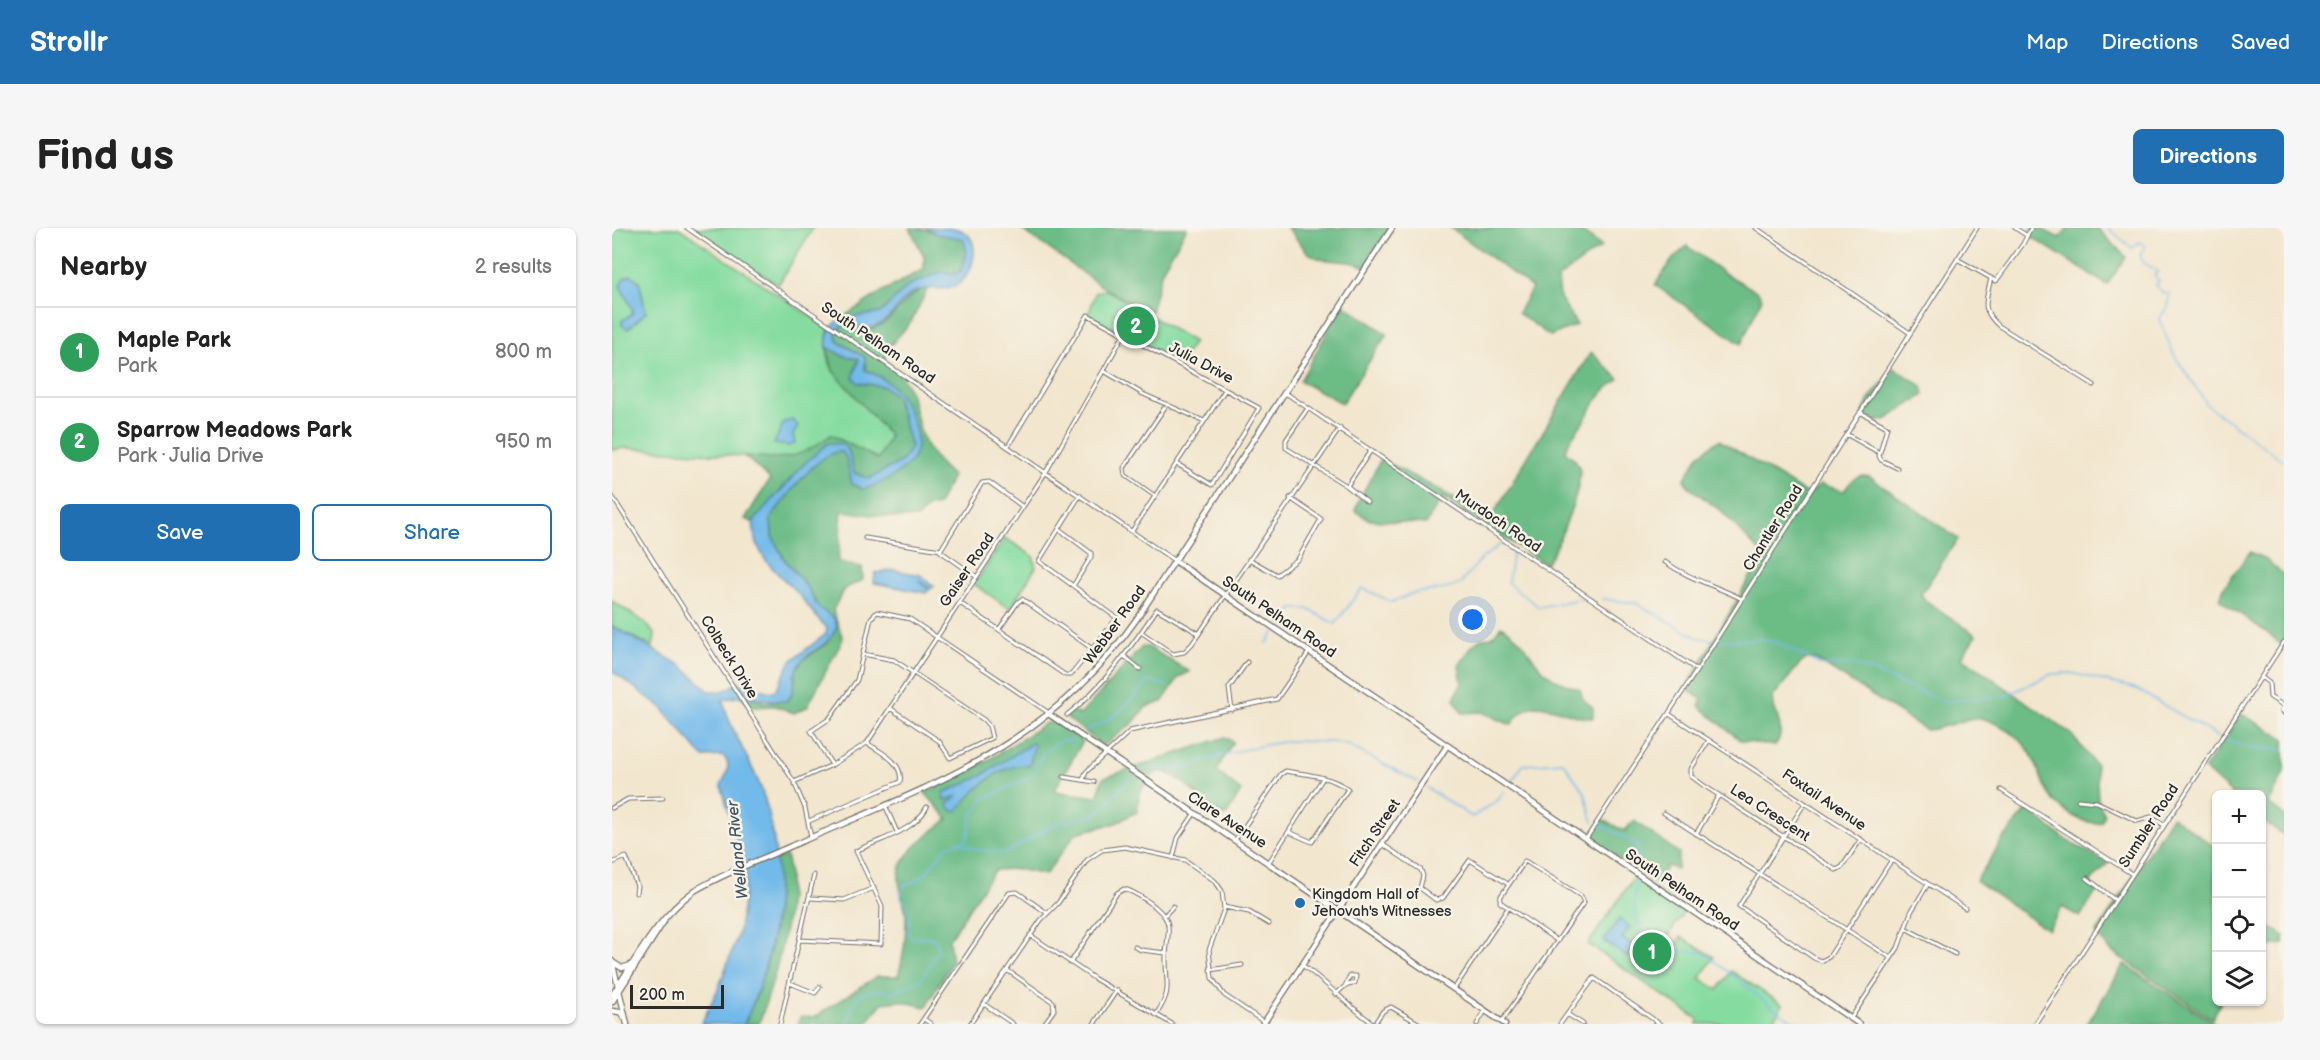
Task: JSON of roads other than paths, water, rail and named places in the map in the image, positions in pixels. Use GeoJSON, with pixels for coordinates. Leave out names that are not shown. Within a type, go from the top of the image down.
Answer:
{"type":"FeatureCollection","features":[{"type":"Feature","properties":{"kind":"main road","name":"Webber Road"},"geometry":{"type":"LineString","coordinates":[[618,989],[662,920],[686,897],[739,869],[979,762],[1008,745],[1050,715],[1108,658],[1175,561],[1392,228]]}},
{"type":"Feature","properties":{"kind":"main road","name":"South Pelham Road"},"geometry":{"type":"LineString","coordinates":[[1175,561],[1859,1024]]}},
{"type":"Feature","properties":{"kind":"main road","name":"Clare Avenue"},"geometry":{"type":"LineString","coordinates":[[1050,715],[1503,1023]]}},
{"type":"Feature","properties":{"kind":"main road","name":"Fitch Street"},"geometry":{"type":"LineString","coordinates":[[1264,1023],[1447,746]]}},
{"type":"Feature","properties":{"kind":"main road","name":"Webber Road"},"geometry":{"type":"LineString","coordinates":[[618,989],[663,923],[686,897]]}},
{"type":"Feature","properties":{"kind":"main road"},"geometry":{"type":"LineString","coordinates":[[612,962],[622,968],[632,964]]}},
{"type":"Feature","properties":{"kind":"main road"},"geometry":{"type":"LineString","coordinates":[[612,962],[626,1022]]}},
{"type":"Feature","properties":{"kind":"main road"},"geometry":{"type":"LineString","coordinates":[[612,995],[618,989]]}},
{"type":"Feature","properties":{"kind":"main road"},"geometry":{"type":"LineString","coordinates":[[612,1002],[618,989]]}},
{"type":"Feature","properties":{"kind":"main road"},"geometry":{"type":"LineString","coordinates":[[612,1011],[620,1012],[626,1022]]}},
{"type":"Feature","properties":{"kind":"main road"},"geometry":{"type":"LineString","coordinates":[[1847,1024],[1851,1018]]}},
{"type":"Feature","properties":{"kind":"street","name":"South Pelham Road"},"geometry":{"type":"LineString","coordinates":[[687,228],[1175,561]]}},
{"type":"Feature","properties":{"kind":"street"},"geometry":{"type":"LineString","coordinates":[[1756,228],[1910,333]]}},
{"type":"Feature","properties":{"kind":"street","name":"Chantler Road"},"geometry":{"type":"LineString","coordinates":[[1586,839],[1669,714],[1977,228]]}},
{"type":"Feature","properties":{"kind":"street"},"geometry":{"type":"LineString","coordinates":[[2015,228],[2026,235]]}},
{"type":"Feature","properties":{"kind":"street"},"geometry":{"type":"LineString","coordinates":[[1957,259],[1996,281],[2031,228]]}},
{"type":"Feature","properties":{"kind":"street"},"geometry":{"type":"LineString","coordinates":[[1991,278],[1985,308],[1988,316],[1999,326],[2094,385]]}},
{"type":"Feature","properties":{"kind":"street","name":"Julia Drive"},"geometry":{"type":"LineString","coordinates":[[1008,446],[1085,317],[1091,316],[1123,336],[1259,408],[1212,485],[1177,464]]}},
{"type":"Feature","properties":{"kind":"street","name":"Gaiser Road"},"geometry":{"type":"LineString","coordinates":[[794,782],[832,765],[867,743],[1046,472],[1123,336]]}},
{"type":"Feature","properties":{"kind":"street"},"geometry":{"type":"LineString","coordinates":[[1104,370],[1143,394],[1204,421]]}},
{"type":"Feature","properties":{"kind":"street"},"geometry":{"type":"LineString","coordinates":[[1132,531],[1225,390]]}},
{"type":"Feature","properties":{"kind":"street","name":"Murdoch Road"},"geometry":{"type":"LineString","coordinates":[[1284,392],[1697,670]]}},
{"type":"Feature","properties":{"kind":"street"},"geometry":{"type":"LineString","coordinates":[[1155,496],[1125,475],[1124,468],[1167,404]]}},
{"type":"Feature","properties":{"kind":"street"},"geometry":{"type":"LineString","coordinates":[[1308,408],[1285,444],[1286,448],[1347,486],[1367,502]]}},
{"type":"Feature","properties":{"kind":"street"},"geometry":{"type":"LineString","coordinates":[[1860,412],[1887,427],[1879,453],[1881,460],[1897,468]]}},
{"type":"Feature","properties":{"kind":"street"},"geometry":{"type":"LineString","coordinates":[[1141,632],[1173,654],[1184,652],[1226,595],[1290,498],[1340,428]]}},
{"type":"Feature","properties":{"kind":"street"},"geometry":{"type":"LineString","coordinates":[[1846,434],[1879,453]]}},
{"type":"Feature","properties":{"kind":"street"},"geometry":{"type":"LineString","coordinates":[[1347,486],[1371,449]]}},
{"type":"Feature","properties":{"kind":"street"},"geometry":{"type":"LineString","coordinates":[[940,550],[985,481],[1023,507]]}},
{"type":"Feature","properties":{"kind":"street"},"geometry":{"type":"LineString","coordinates":[[960,602],[1068,676],[1094,650],[1117,617],[1039,561],[1080,495]]}},
{"type":"Feature","properties":{"kind":"street","name":"Colbeck Drive"},"geometry":{"type":"LineString","coordinates":[[612,496],[794,782],[809,821],[811,837]]}},
{"type":"Feature","properties":{"kind":"street"},"geometry":{"type":"LineString","coordinates":[[1250,559],[1277,575],[1298,559],[1321,519],[1290,498]]}},
{"type":"Feature","properties":{"kind":"street"},"geometry":{"type":"LineString","coordinates":[[1059,528],[1088,548],[1092,554],[1072,586]]}},
{"type":"Feature","properties":{"kind":"street"},"geometry":{"type":"LineString","coordinates":[[866,538],[940,550],[977,577]]}},
{"type":"Feature","properties":{"kind":"street"},"geometry":{"type":"LineString","coordinates":[[1665,562],[1685,575],[1714,584],[1742,599]]}},
{"type":"Feature","properties":{"kind":"street"},"geometry":{"type":"LineString","coordinates":[[999,629],[1017,602],[1022,599],[1094,650]]}},
{"type":"Feature","properties":{"kind":"street"},"geometry":{"type":"LineString","coordinates":[[1067,714],[1080,704],[1124,656],[1157,609],[1198,633]]}},
{"type":"Feature","properties":{"kind":"street","name":"Clare Avenue"},"geometry":{"type":"LineString","coordinates":[[863,654],[871,618],[877,612],[910,619],[1050,715]]}},
{"type":"Feature","properties":{"kind":"street","name":"Sumbler Road"},"geometry":{"type":"LineString","coordinates":[[2035,1024],[2284,642]]}},
{"type":"Feature","properties":{"kind":"street"},"geometry":{"type":"LineString","coordinates":[[1083,780],[1086,772],[1130,731],[1277,699],[1310,652]]}},
{"type":"Feature","properties":{"kind":"street"},"geometry":{"type":"LineString","coordinates":[[832,765],[811,731],[829,719],[857,680],[863,654],[890,658],[984,720],[992,734],[990,740],[950,758],[939,741],[890,708]]}},
{"type":"Feature","properties":{"kind":"street"},"geometry":{"type":"LineString","coordinates":[[1124,656],[1140,669]]}},
{"type":"Feature","properties":{"kind":"street"},"geometry":{"type":"LineString","coordinates":[[1232,710],[1229,688],[1247,662]]}},
{"type":"Feature","properties":{"kind":"street"},"geometry":{"type":"LineString","coordinates":[[2261,677],[2269,683],[2270,697],[2284,706],[2282,710],[2284,713]]}},
{"type":"Feature","properties":{"kind":"street","name":"Foxtail Avenue"},"geometry":{"type":"LineString","coordinates":[[1669,714],[1965,908]]}},
{"type":"Feature","properties":{"kind":"street","name":"Lea Crescent"},"geometry":{"type":"LineString","coordinates":[[1709,740],[1690,773],[1694,779],[1836,870],[1842,867],[1861,839]]}},
{"type":"Feature","properties":{"kind":"street"},"geometry":{"type":"LineString","coordinates":[[809,821],[900,782],[901,775],[894,762],[867,743]]}},
{"type":"Feature","properties":{"kind":"street"},"geometry":{"type":"LineString","coordinates":[[1235,840],[1276,777],[1286,771],[1337,781],[1348,789],[1312,842],[1289,832]]}},
{"type":"Feature","properties":{"kind":"street"},"geometry":{"type":"LineString","coordinates":[[1064,777],[1094,782]]}},
{"type":"Feature","properties":{"kind":"street"},"geometry":{"type":"LineString","coordinates":[[1269,862],[1324,778]]}},
{"type":"Feature","properties":{"kind":"street"},"geometry":{"type":"LineString","coordinates":[[2001,790],[2132,874]]}},
{"type":"Feature","properties":{"kind":"street"},"geometry":{"type":"LineString","coordinates":[[1696,834],[1719,795]]}},
{"type":"Feature","properties":{"kind":"street"},"geometry":{"type":"LineString","coordinates":[[612,808],[628,800],[663,798]]}},
{"type":"Feature","properties":{"kind":"street"},"geometry":{"type":"LineString","coordinates":[[2078,800],[2097,802],[2137,821],[2151,818],[2164,825]]}},
{"type":"Feature","properties":{"kind":"street"},"geometry":{"type":"LineString","coordinates":[[1805,803],[1739,906],[1814,958],[1827,960],[1892,860]]}},
{"type":"Feature","properties":{"kind":"street"},"geometry":{"type":"LineString","coordinates":[[885,805],[897,832]]}},
{"type":"Feature","properties":{"kind":"street"},"geometry":{"type":"LineString","coordinates":[[800,940],[881,944],[882,906],[856,850],[918,820],[927,807]]}},
{"type":"Feature","properties":{"kind":"street"},"geometry":{"type":"LineString","coordinates":[[1664,813],[1891,958]]}},
{"type":"Feature","properties":{"kind":"street"},"geometry":{"type":"LineString","coordinates":[[1173,858],[1178,838],[1194,814]]}},
{"type":"Feature","properties":{"kind":"street"},"geometry":{"type":"LineString","coordinates":[[1382,844],[1421,870],[1423,877],[1418,887],[1439,901],[1470,860],[1508,884]]}},
{"type":"Feature","properties":{"kind":"street"},"geometry":{"type":"LineString","coordinates":[[970,1024],[1030,935],[1058,903],[1088,860],[1101,850],[1133,848],[1188,862],[1211,877],[1222,891],[1224,907],[1209,950],[1210,970],[1220,992],[1264,1023]]}},
{"type":"Feature","properties":{"kind":"street"},"geometry":{"type":"LineString","coordinates":[[612,863],[626,857],[638,886],[636,893]]}},
{"type":"Feature","properties":{"kind":"street"},"geometry":{"type":"LineString","coordinates":[[1503,1023],[1585,901],[1581,896],[1526,860],[1498,900],[1558,941]]}},
{"type":"Feature","properties":{"kind":"street"},"geometry":{"type":"LineString","coordinates":[[780,1024],[811,897],[814,875]]}},
{"type":"Feature","properties":{"kind":"street"},"geometry":{"type":"LineString","coordinates":[[2087,878],[2115,900]]}},
{"type":"Feature","properties":{"kind":"street"},"geometry":{"type":"LineString","coordinates":[[1851,1018],[1900,943],[1911,912],[1928,884]]}},
{"type":"Feature","properties":{"kind":"street"},"geometry":{"type":"LineString","coordinates":[[811,897],[844,900],[874,888]]}},
{"type":"Feature","properties":{"kind":"street"},"geometry":{"type":"LineString","coordinates":[[1071,963],[1120,891],[1131,891],[1165,915],[1169,928],[1166,952],[1168,994],[1157,1013]]}},
{"type":"Feature","properties":{"kind":"street"},"geometry":{"type":"LineString","coordinates":[[920,1024],[1009,893],[1017,892],[1047,913]]}},
{"type":"Feature","properties":{"kind":"street"},"geometry":{"type":"LineString","coordinates":[[1165,915],[1173,906]]}},
{"type":"Feature","properties":{"kind":"street"},"geometry":{"type":"LineString","coordinates":[[1224,907],[1249,912],[1269,924]]}},
{"type":"Feature","properties":{"kind":"street"},"geometry":{"type":"LineString","coordinates":[[1454,990],[1508,908]]}},
{"type":"Feature","properties":{"kind":"street"},"geometry":{"type":"LineString","coordinates":[[1905,928],[1955,954]]}},
{"type":"Feature","properties":{"kind":"street"},"geometry":{"type":"LineString","coordinates":[[1030,935],[1071,963],[1172,1024]]}},
{"type":"Feature","properties":{"kind":"street"},"geometry":{"type":"LineString","coordinates":[[1135,947],[1142,950],[1166,952]]}},
{"type":"Feature","properties":{"kind":"street"},"geometry":{"type":"LineString","coordinates":[[1210,970],[1242,964]]}},
{"type":"Feature","properties":{"kind":"street"},"geometry":{"type":"LineString","coordinates":[[1302,965],[1325,980],[1348,1006],[1374,1024],[1383,1011],[1391,1007],[1397,1008],[1420,1024]]}},
{"type":"Feature","properties":{"kind":"street"},"geometry":{"type":"LineString","coordinates":[[1007,970],[1053,1002],[1053,1010],[1044,1024]]}},
{"type":"Feature","properties":{"kind":"street"},"geometry":{"type":"LineString","coordinates":[[1560,1024],[1594,978],[1660,1024]]}},
{"type":"Feature","properties":{"kind":"street"},"geometry":{"type":"LineString","coordinates":[[790,983],[815,993],[820,987]]}},
{"type":"Feature","properties":{"kind":"street"},"geometry":{"type":"LineString","coordinates":[[1336,994],[1345,986]]}},
{"type":"Feature","properties":{"kind":"street"},"geometry":{"type":"LineString","coordinates":[[1094,1024],[1117,990]]}},
{"type":"Feature","properties":{"kind":"street"},"geometry":{"type":"LineString","coordinates":[[984,1004],[1013,1024]]}},
{"type":"Feature","properties":{"kind":"street"},"geometry":{"type":"LineString","coordinates":[[1477,1024],[1485,1011]]}},
{"type":"Feature","properties":{"kind":"street"},"geometry":{"type":"LineString","coordinates":[[1567,1014],[1583,1024]]}},
{"type":"Feature","properties":{"kind":"street"},"geometry":{"type":"LineString","coordinates":[[924,1019],[931,1024]]}},
{"type":"Feature","properties":{"kind":"water","name":"Welland River"},"geometry":{"type":"Polygon","coordinates":[[[926,228],[958,229],[971,239],[974,256],[963,279],[953,287],[925,289],[913,293],[889,317],[876,326],[867,329],[849,322],[841,326],[836,334],[838,342],[865,357],[865,370],[889,383],[900,395],[915,429],[917,447],[915,454],[906,467],[898,473],[869,488],[862,489],[852,484],[846,457],[842,452],[833,453],[813,467],[771,518],[772,536],[784,559],[808,588],[818,607],[835,619],[837,627],[823,645],[802,660],[795,675],[792,693],[787,701],[748,697],[723,700],[730,723],[761,788],[770,818],[777,878],[776,908],[765,967],[744,1024],[701,1024],[719,987],[739,931],[746,878],[745,867],[735,854],[738,844],[721,785],[728,770],[728,763],[723,756],[703,757],[661,707],[612,671],[612,626],[682,666],[709,691],[723,691],[738,683],[771,692],[776,690],[791,661],[826,634],[827,628],[763,556],[758,547],[753,522],[804,464],[828,443],[841,444],[848,449],[854,473],[869,479],[902,461],[911,447],[896,396],[883,386],[858,383],[853,377],[859,359],[841,355],[827,347],[827,339],[829,332],[840,319],[880,313],[909,285],[940,272],[955,274],[961,271],[967,253],[963,239],[936,234],[926,228]]]}},
{"type":"Feature","properties":{"kind":"water"},"geometry":{"type":"Polygon","coordinates":[[[631,275],[639,281],[646,312],[628,329],[622,325],[622,321],[632,314],[633,310],[620,286],[624,278],[631,275]]]}},
{"type":"Feature","properties":{"kind":"water"},"geometry":{"type":"Polygon","coordinates":[[[793,420],[798,426],[793,435],[795,443],[788,446],[774,444],[784,422],[793,420]]]}},
{"type":"Feature","properties":{"kind":"water"},"geometry":{"type":"Polygon","coordinates":[[[894,570],[920,575],[934,586],[931,589],[918,580],[929,590],[926,593],[874,583],[875,573],[894,570]]]}},
{"type":"Feature","properties":{"kind":"water"},"geometry":{"type":"Polygon","coordinates":[[[1032,743],[1035,745],[1029,766],[1008,768],[998,773],[980,786],[957,811],[951,810],[947,804],[958,796],[944,800],[943,793],[977,778],[1032,743]]]}},
{"type":"Feature","properties":{"kind":"water"},"geometry":{"type":"Polygon","coordinates":[[[1619,919],[1630,927],[1622,938],[1636,947],[1628,958],[1604,941],[1619,919]]]}},
{"type":"Feature","properties":{"kind":"waterway"},"geometry":{"type":"LineString","coordinates":[[2108,228],[2132,248],[2140,242],[2145,246],[2140,255],[2143,262],[2158,272],[2154,275],[2159,281],[2156,285],[2163,293],[2170,294],[2166,309],[2159,319],[2173,353],[2208,406],[2284,461]]}},
{"type":"Feature","properties":{"kind":"waterway"},"geometry":{"type":"LineString","coordinates":[[1278,626],[1293,609],[1308,609],[1335,624],[1362,588],[1392,602],[1413,593],[1446,589],[1460,584],[1481,559],[1502,543],[1513,551],[1508,583],[1539,607],[1585,598]]}},
{"type":"Feature","properties":{"kind":"waterway"},"geometry":{"type":"LineString","coordinates":[[1602,599],[1636,603],[1698,638],[1713,640]]}},
{"type":"Feature","properties":{"kind":"waterway"},"geometry":{"type":"LineString","coordinates":[[1267,643],[1274,633]]}},
{"type":"Feature","properties":{"kind":"waterway"},"geometry":{"type":"LineString","coordinates":[[1719,641],[1762,639],[1778,643],[1823,666],[1854,664],[1945,702],[2007,695],[2052,674],[2071,673],[2134,688],[2219,737]]}},
{"type":"Feature","properties":{"kind":"waterway"},"geometry":{"type":"LineString","coordinates":[[1086,730],[1105,721],[1120,710],[1148,681],[1167,685]]}},
{"type":"Feature","properties":{"kind":"waterway"},"geometry":{"type":"LineString","coordinates":[[2223,739],[2246,747],[2284,750]]}},
{"type":"Feature","properties":{"kind":"waterway"},"geometry":{"type":"LineString","coordinates":[[848,1024],[852,1006],[861,995],[874,990],[893,993],[922,979],[938,950],[936,940],[929,937],[913,938],[908,935],[909,915],[905,901],[901,897],[903,886],[922,878],[947,846],[967,840],[972,815],[984,799],[1032,776],[1043,753],[1061,740],[1076,741]]}},
{"type":"Feature","properties":{"kind":"waterway"},"geometry":{"type":"LineString","coordinates":[[1143,769],[1182,769],[1225,754],[1290,741],[1332,742],[1347,745],[1418,782]]}},
{"type":"Feature","properties":{"kind":"waterway"},"geometry":{"type":"LineString","coordinates":[[1511,782],[1523,765],[1563,762],[1585,793],[1593,822]]}},
{"type":"Feature","properties":{"kind":"waterway"},"geometry":{"type":"LineString","coordinates":[[961,843],[978,850],[1006,853],[1057,823],[1083,819],[1098,813],[1130,778]]}},
{"type":"Feature","properties":{"kind":"waterway"},"geometry":{"type":"LineString","coordinates":[[1427,788],[1472,817],[1498,800],[1504,791]]}},
{"type":"Feature","properties":{"kind":"waterway"},"geometry":{"type":"LineString","coordinates":[[1601,825],[1637,845],[1641,872]]}},
{"type":"Feature","properties":{"kind":"waterway"},"geometry":{"type":"LineString","coordinates":[[1638,880],[1635,912],[1643,936],[1648,942],[1668,952],[1690,951],[1707,955],[1769,1005],[1802,1024]]}},
{"type":"Feature","properties":{"kind":"place","name":"Sparrow Meadows Park"},"geometry":{"type":"Point","coordinates":[1136,326]}},
{"type":"Feature","properties":{"kind":"place","name":"Kingdom Hall of Jehovah's Witnesses"},"geometry":{"type":"Point","coordinates":[1300,903]}},
{"type":"Feature","properties":{"kind":"place","name":"Maple Park"},"geometry":{"type":"Point","coordinates":[1652,952]}}]}
